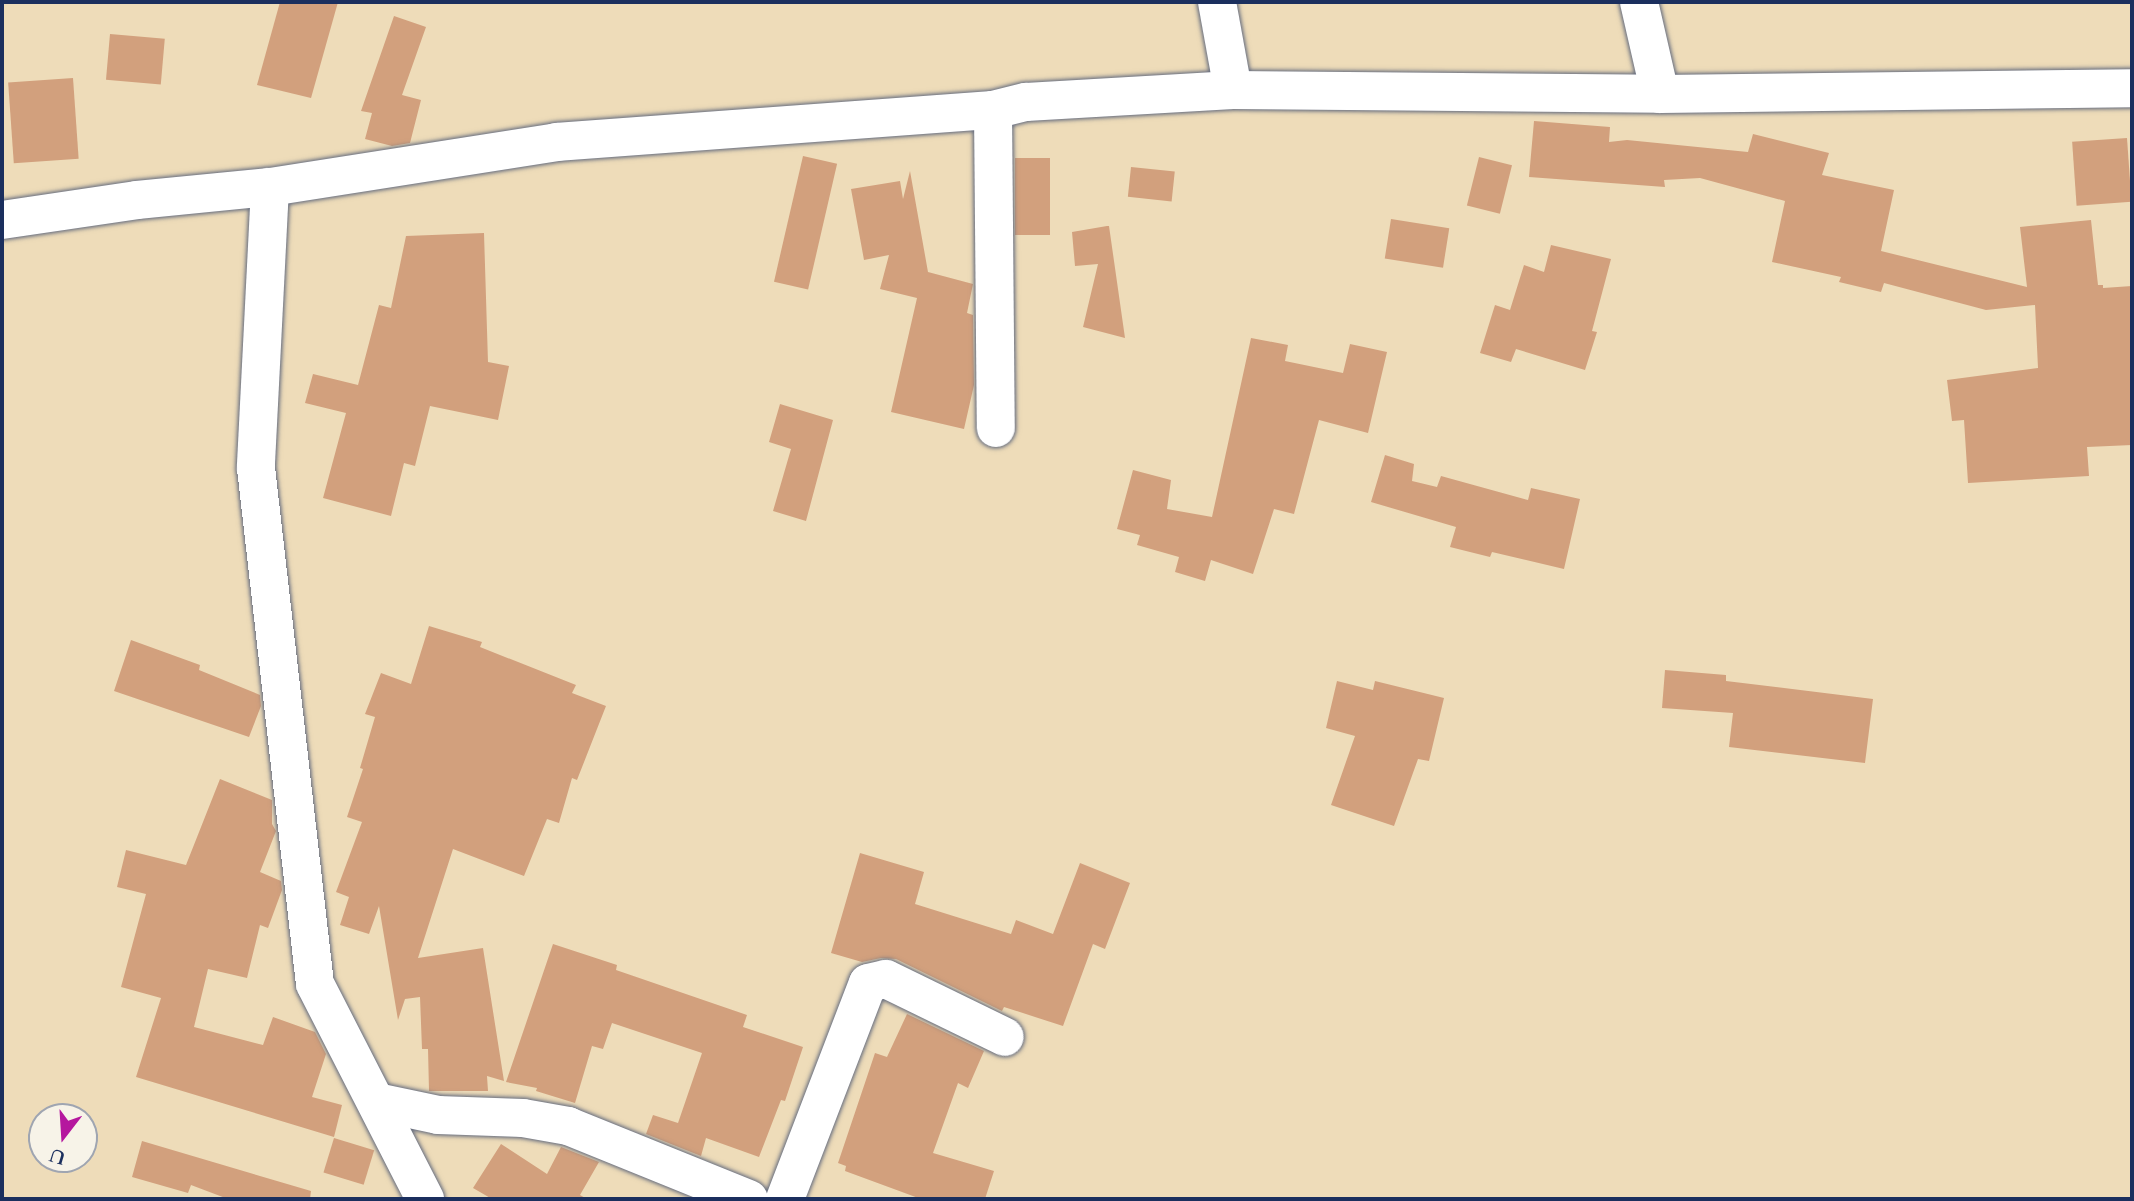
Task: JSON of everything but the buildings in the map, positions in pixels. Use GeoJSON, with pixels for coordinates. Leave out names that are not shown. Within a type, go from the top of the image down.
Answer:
{"type":"FeatureCollection","features":[{"type":"Feature","properties":{"kind":"street"},"geometry":{"type":"LineString","coordinates":[[1217,2],[1233,90]]}},
{"type":"Feature","properties":{"kind":"street"},"geometry":{"type":"LineString","coordinates":[[1639,2],[1660,94]]}},
{"type":"Feature","properties":{"kind":"street"},"geometry":{"type":"LineString","coordinates":[[2,220],[137,200],[270,187],[556,142],[993,110],[1026,102],[1233,90],[1660,94],[2132,88]]}},
{"type":"Feature","properties":{"kind":"street"},"geometry":{"type":"LineString","coordinates":[[993,110],[996,428]]}},
{"type":"Feature","properties":{"kind":"street"},"geometry":{"type":"LineString","coordinates":[[270,187],[256,468],[310,952],[315,984],[425,1199]]}},
{"type":"Feature","properties":{"kind":"street"},"geometry":{"type":"LineString","coordinates":[[785,1199],[868,983],[886,979],[1005,1037]]}},
{"type":"Feature","properties":{"kind":"street"},"geometry":{"type":"LineString","coordinates":[[377,1102],[438,1115],[523,1118],[568,1126],[749,1199]]}}]}
